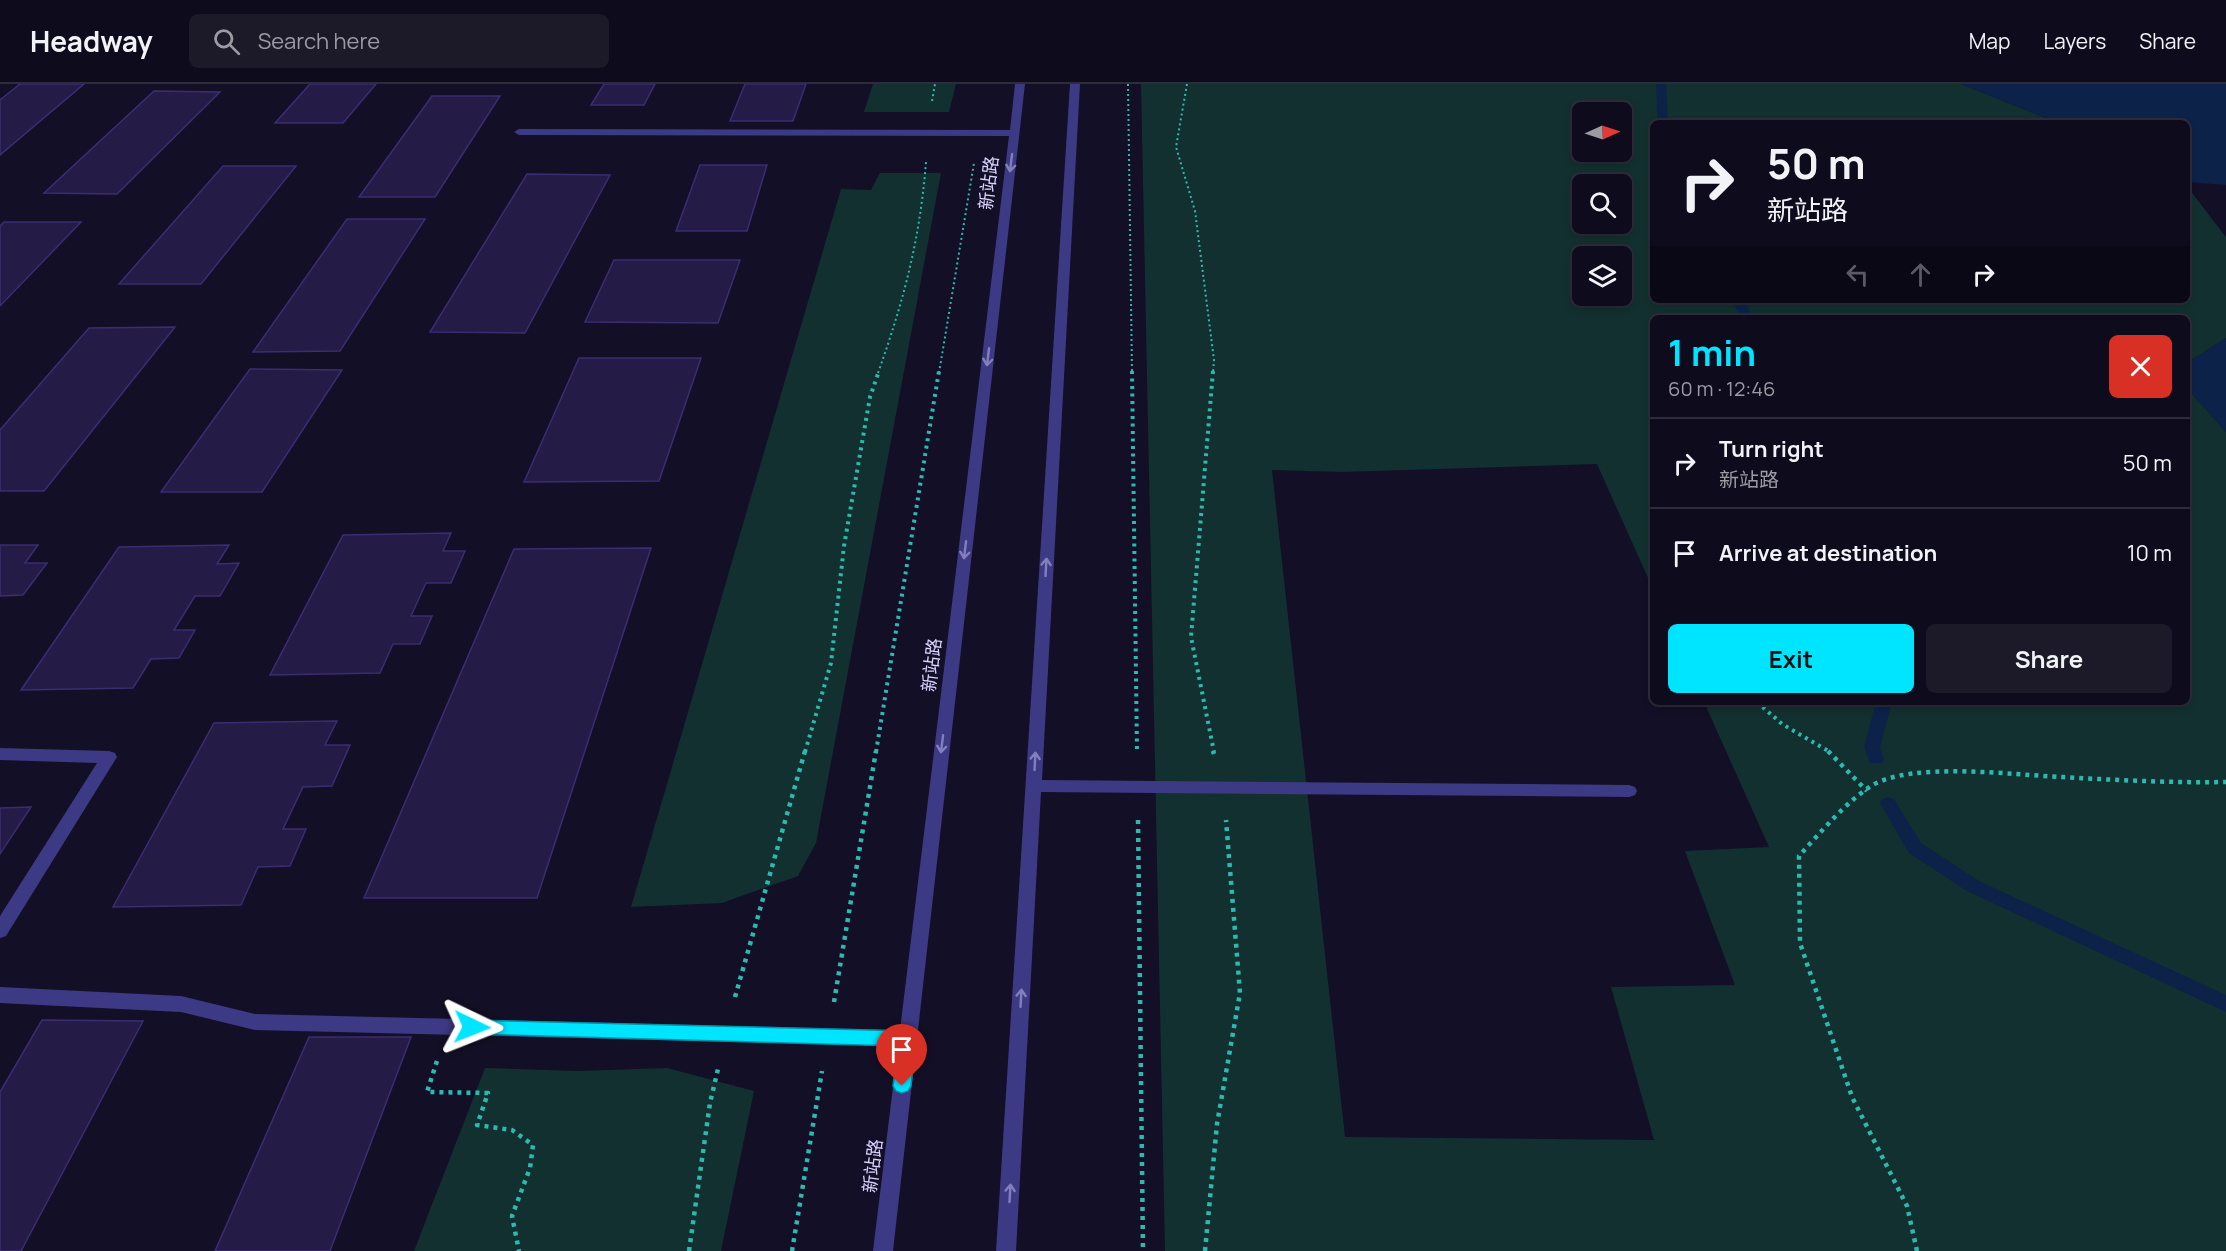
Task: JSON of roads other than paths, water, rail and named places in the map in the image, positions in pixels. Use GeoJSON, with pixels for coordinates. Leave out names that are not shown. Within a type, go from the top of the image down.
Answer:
{"type":"FeatureCollection","features":[{"type":"Feature","properties":{"kind":"street","name":"新站路"},"geometry":{"type":"LineString","coordinates":[[883,1251],[1020,84]]}},
{"type":"Feature","properties":{"kind":"street"},"geometry":{"type":"LineString","coordinates":[[1006,1251],[1075,84]]}},
{"type":"Feature","properties":{"kind":"street"},"geometry":{"type":"LineString","coordinates":[[519,132],[1014,134]]}},
{"type":"Feature","properties":{"kind":"street"},"geometry":{"type":"LineString","coordinates":[[0,754],[110,757],[0,931]]}},
{"type":"Feature","properties":{"kind":"street"},"geometry":{"type":"LineString","coordinates":[[1034,786],[1629,791]]}},
{"type":"Feature","properties":{"kind":"street"},"geometry":{"type":"LineString","coordinates":[[0,994],[181,1004],[255,1022],[908,1038]]}},
{"type":"Feature","properties":{"kind":"water"},"geometry":{"type":"Polygon","coordinates":[[[1961,84],[2226,84],[2226,237],[2190,190],[2190,120],[2051,120],[1961,84]]]}},
{"type":"Feature","properties":{"kind":"water"},"geometry":{"type":"Polygon","coordinates":[[[2226,338],[2226,432],[2190,391],[2190,361],[2226,338]]]}},
{"type":"Feature","properties":{"kind":"waterway"},"geometry":{"type":"LineString","coordinates":[[1661,84],[1663,120]]}},
{"type":"Feature","properties":{"kind":"waterway"},"geometry":{"type":"LineString","coordinates":[[1740,303],[1746,315]]}},
{"type":"Feature","properties":{"kind":"waterway"},"geometry":{"type":"LineString","coordinates":[[1876,759],[1872,747],[1883,705]]}},
{"type":"Feature","properties":{"kind":"waterway"},"geometry":{"type":"LineString","coordinates":[[1888,803],[1915,848],[1973,886],[2226,1004]]}}]}
